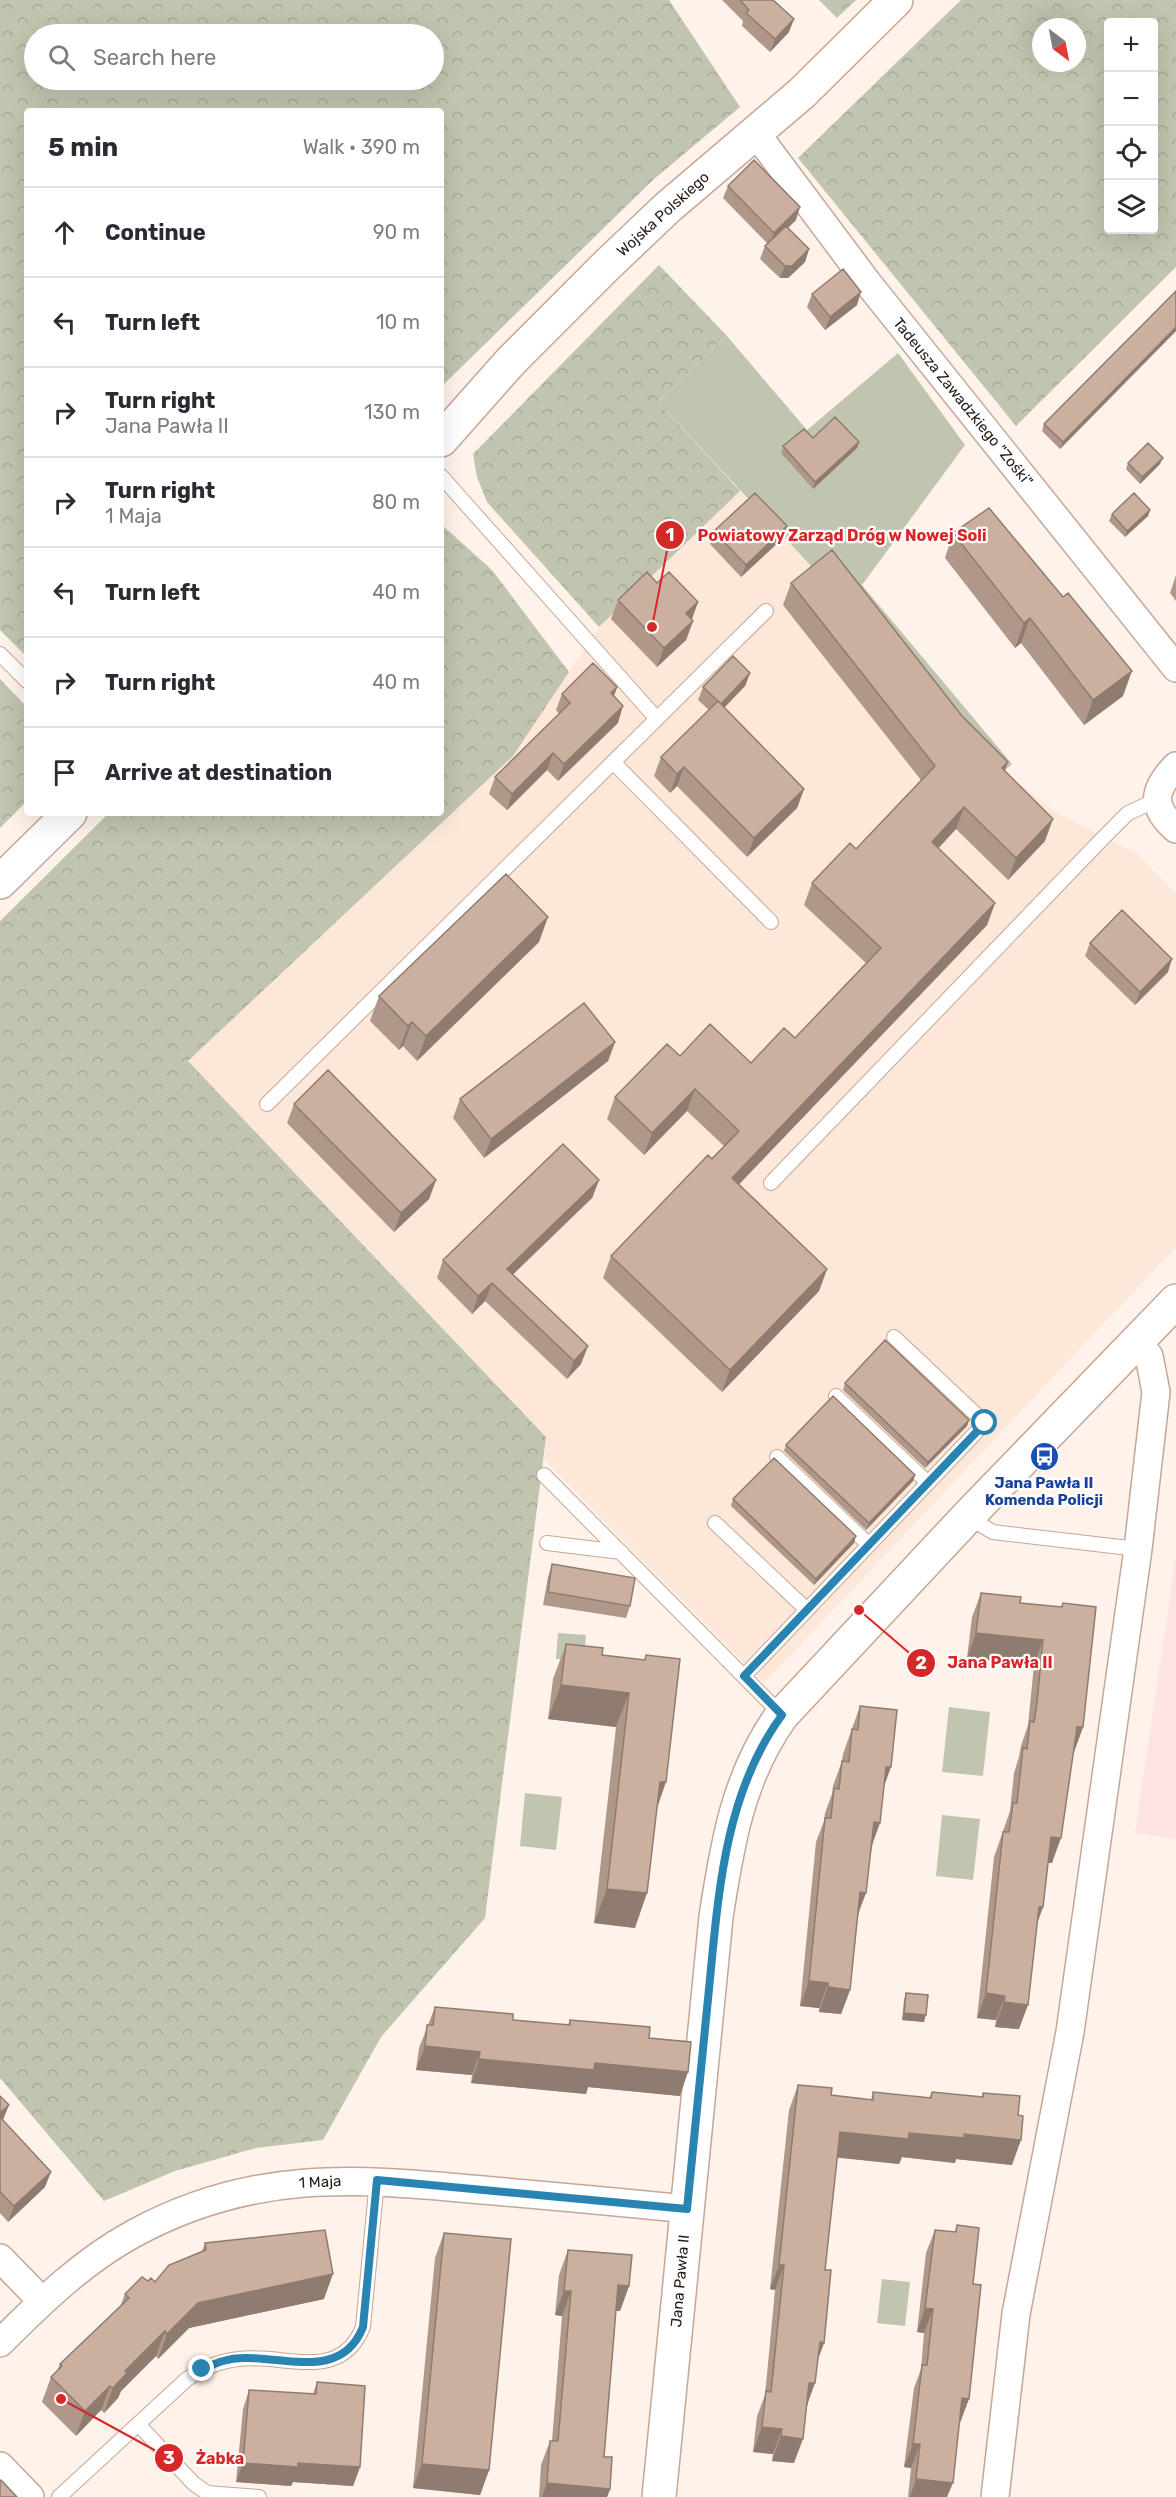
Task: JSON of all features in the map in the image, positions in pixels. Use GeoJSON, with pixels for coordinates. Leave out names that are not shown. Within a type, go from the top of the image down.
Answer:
{"type":"FeatureCollection","features":[{"type":"Feature","properties":{"kind":"street","name":"Wojska Polskiego"},"geometry":{"type":"LineString","coordinates":[[444,437],[512,360],[590,282],[667,208],[802,93],[896,0]]}},
{"type":"Feature","properties":{"kind":"street","name":"Tadeusza Zawadzkiego \"Zośki\""},"geometry":{"type":"LineString","coordinates":[[755,132],[867,282],[1176,668]]}},
{"type":"Feature","properties":{"kind":"street"},"geometry":{"type":"LineString","coordinates":[[1176,766],[1163,779],[1157,800],[1160,812],[1176,829]]}},
{"type":"Feature","properties":{"kind":"street"},"geometry":{"type":"LineString","coordinates":[[0,882],[67,816]]}},
{"type":"Feature","properties":{"kind":"street","name":"Jana Pawła II"},"geometry":{"type":"LineString","coordinates":[[659,2497],[716,1917],[725,1860],[747,1776],[769,1733],[782,1715],[1176,1301]]}},
{"type":"Feature","properties":{"kind":"street"},"geometry":{"type":"LineString","coordinates":[[995,2497],[1018,2304],[1070,2032],[1138,1550],[1156,1392],[1149,1356],[1137,1341]]}},
{"type":"Feature","properties":{"kind":"street","name":"1 Maja"},"geometry":{"type":"LineString","coordinates":[[0,2343],[42,2301],[77,2272],[133,2234],[234,2194],[312,2181],[377,2180],[687,2209]]}},
{"type":"Feature","properties":{"kind":"street"},"geometry":{"type":"LineString","coordinates":[[0,2258],[42,2301]]}},
{"type":"Feature","properties":{"kind":"street"},"geometry":{"type":"LineString","coordinates":[[0,2466],[30,2497]]}},
{"type":"Feature","properties":{"kind":"lane"},"geometry":{"type":"LineString","coordinates":[[444,479],[657,719]]}},
{"type":"Feature","properties":{"kind":"lane"},"geometry":{"type":"LineString","coordinates":[[267,1104],[766,611]]}},
{"type":"Feature","properties":{"kind":"lane"},"geometry":{"type":"LineString","coordinates":[[0,654],[24,678]]}},
{"type":"Feature","properties":{"kind":"lane"},"geometry":{"type":"LineString","coordinates":[[613,762],[771,922]]}},
{"type":"Feature","properties":{"kind":"lane"},"geometry":{"type":"LineString","coordinates":[[771,1183],[1128,813],[1157,800]]}},
{"type":"Feature","properties":{"kind":"lane"},"geometry":{"type":"LineString","coordinates":[[744,1676],[985,1423],[894,1337]]}},
{"type":"Feature","properties":{"kind":"lane"},"geometry":{"type":"LineString","coordinates":[[836,1396],[928,1484]]}},
{"type":"Feature","properties":{"kind":"lane"},"geometry":{"type":"LineString","coordinates":[[777,1457],[869,1545]]}},
{"type":"Feature","properties":{"kind":"lane"},"geometry":{"type":"LineString","coordinates":[[544,1475],[782,1715]]}},
{"type":"Feature","properties":{"kind":"lane"},"geometry":{"type":"LineString","coordinates":[[970,1515],[981,1526],[993,1532],[1138,1550]]}},
{"type":"Feature","properties":{"kind":"lane"},"geometry":{"type":"LineString","coordinates":[[715,1523],[807,1610]]}},
{"type":"Feature","properties":{"kind":"lane"},"geometry":{"type":"LineString","coordinates":[[547,1543],[621,1552]]}},
{"type":"Feature","properties":{"kind":"lane"},"geometry":{"type":"LineString","coordinates":[[59,2497],[187,2379],[220,2361],[242,2358],[318,2363],[340,2356],[355,2344],[363,2327],[377,2180]]}},
{"type":"Feature","properties":{"kind":"lane"},"geometry":{"type":"LineString","coordinates":[[138,2424],[193,2483],[207,2493],[259,2497]]}},
{"type":"Feature","properties":{"kind":"shaded area"},"geometry":{"type":"Polygon","coordinates":[[[740,491],[1003,772],[1056,812],[1138,854],[1176,895],[1176,1247],[764,1683],[544,1460],[546,1436],[188,1061],[513,756],[599,627],[740,491]]]}},
{"type":"Feature","properties":{"kind":"shaded area"},"geometry":{"type":"Polygon","coordinates":[[[1176,1556],[1176,1839],[1135,1833],[1176,1556]]]}},
{"type":"Feature","properties":{"kind":"green space"},"geometry":{"type":"Polygon","coordinates":[[[0,0],[669,0],[740,107],[653,180],[444,384],[444,108],[24,108],[24,654],[0,630],[0,0]]]}},
{"type":"Feature","properties":{"kind":"green space"},"geometry":{"type":"Polygon","coordinates":[[[819,0],[856,0],[837,18],[819,0]]]}},
{"type":"Feature","properties":{"kind":"green space"},"geometry":{"type":"Polygon","coordinates":[[[961,0],[1176,0],[1176,267],[1016,426],[798,158],[961,0]]]}},
{"type":"Feature","properties":{"kind":"green space"},"geometry":{"type":"Polygon","coordinates":[[[659,265],[727,336],[658,402],[740,491],[599,627],[487,502],[477,477],[473,454],[659,265]]]}},
{"type":"Feature","properties":{"kind":"green space"},"geometry":{"type":"Polygon","coordinates":[[[727,336],[807,430],[898,353],[965,445],[862,585],[1012,764],[1003,772],[658,402],[727,336]]]}},
{"type":"Feature","properties":{"kind":"green space"},"geometry":{"type":"Polygon","coordinates":[[[444,527],[492,570],[569,672],[513,756],[188,1061],[546,1437],[485,1918],[381,2037],[323,2140],[256,2148],[175,2171],[104,2201],[0,2078],[0,921],[106,816],[444,816],[444,527]]]}},
{"type":"Feature","properties":{"kind":"green space"},"geometry":{"type":"Polygon","coordinates":[[[0,679],[24,704],[24,804],[0,828],[0,679]]]}},
{"type":"Feature","properties":{"kind":"green space"},"geometry":{"type":"Polygon","coordinates":[[[558,1633],[586,1635],[584,1661],[556,1659],[558,1633]]]}},
{"type":"Feature","properties":{"kind":"green space"},"geometry":{"type":"Polygon","coordinates":[[[949,1707],[990,1712],[983,1776],[942,1772],[949,1707]]]}},
{"type":"Feature","properties":{"kind":"green space"},"geometry":{"type":"Polygon","coordinates":[[[525,1793],[562,1797],[556,1850],[520,1846],[525,1793]]]}},
{"type":"Feature","properties":{"kind":"green space"},"geometry":{"type":"Polygon","coordinates":[[[942,1815],[980,1819],[973,1880],[936,1876],[942,1815]]]}},
{"type":"Feature","properties":{"kind":"green space"},"geometry":{"type":"Polygon","coordinates":[[[882,2279],[910,2282],[905,2326],[877,2323],[882,2279]]]}},
{"type":"Feature","properties":{"kind":"building"},"geometry":{"type":"Polygon","coordinates":[[[740,0],[773,0],[794,19],[775,39],[746,13],[749,10],[740,0]]]}},
{"type":"Feature","properties":{"kind":"building"},"geometry":{"type":"Polygon","coordinates":[[[754,160],[800,207],[774,233],[728,186],[754,160]]]}},
{"type":"Feature","properties":{"kind":"building"},"geometry":{"type":"Polygon","coordinates":[[[786,226],[809,249],[792,266],[785,266],[765,246],[786,226]]]}},
{"type":"Feature","properties":{"kind":"building"},"geometry":{"type":"Polygon","coordinates":[[[843,269],[861,292],[830,317],[812,294],[843,269]]]}},
{"type":"Feature","properties":{"kind":"building"},"geometry":{"type":"Polygon","coordinates":[[[1176,291],[1176,327],[1063,442],[1044,424],[1176,291]]]}},
{"type":"Feature","properties":{"kind":"building"},"geometry":{"type":"Polygon","coordinates":[[[835,417],[859,442],[815,482],[783,446],[804,429],[813,438],[835,417]]]}},
{"type":"Feature","properties":{"kind":"building"},"geometry":{"type":"Polygon","coordinates":[[[1148,443],[1163,458],[1142,477],[1128,463],[1148,443]]]}},
{"type":"Feature","properties":{"kind":"building"},"geometry":{"type":"Polygon","coordinates":[[[755,493],[787,526],[746,565],[714,531],[755,493]]]}},
{"type":"Feature","properties":{"kind":"building"},"geometry":{"type":"Polygon","coordinates":[[[1134,493],[1150,510],[1127,531],[1112,514],[1134,493]]]}},
{"type":"Feature","properties":{"kind":"building"},"geometry":{"type":"Polygon","coordinates":[[[989,508],[1063,597],[1068,593],[1132,671],[1093,700],[1030,618],[1024,623],[953,533],[989,508]]]}},
{"type":"Feature","properties":{"kind":"building"},"geometry":{"type":"Polygon","coordinates":[[[832,550],[962,716],[1008,762],[1002,768],[1053,819],[1016,858],[964,807],[932,842],[995,903],[732,1178],[827,1269],[730,1370],[611,1256],[708,1155],[712,1159],[739,1131],[695,1089],[652,1133],[615,1097],[667,1044],[680,1056],[710,1024],[751,1063],[784,1028],[795,1038],[881,948],[812,883],[850,843],[856,849],[935,766],[791,583],[832,550]]]}},
{"type":"Feature","properties":{"kind":"building"},"geometry":{"type":"Polygon","coordinates":[[[647,572],[657,583],[669,572],[698,602],[686,613],[693,621],[664,648],[618,600],[647,572]]]}},
{"type":"Feature","properties":{"kind":"building"},"geometry":{"type":"Polygon","coordinates":[[[733,656],[750,673],[721,704],[703,687],[733,656]]]}},
{"type":"Feature","properties":{"kind":"building"},"geometry":{"type":"Polygon","coordinates":[[[593,663],[617,687],[611,693],[623,706],[564,764],[553,753],[512,794],[495,777],[570,703],[562,694],[593,663]]]}},
{"type":"Feature","properties":{"kind":"building"},"geometry":{"type":"Polygon","coordinates":[[[718,701],[804,789],[754,838],[684,767],[677,774],[661,757],[718,701]]]}},
{"type":"Feature","properties":{"kind":"building"},"geometry":{"type":"Polygon","coordinates":[[[506,874],[548,917],[426,1036],[412,1022],[408,1026],[379,996],[506,874]]]}},
{"type":"Feature","properties":{"kind":"building"},"geometry":{"type":"Polygon","coordinates":[[[1122,910],[1172,959],[1140,992],[1090,943],[1122,910]]]}},
{"type":"Feature","properties":{"kind":"building"},"geometry":{"type":"Polygon","coordinates":[[[584,1003],[615,1042],[491,1139],[460,1099],[584,1003]]]}},
{"type":"Feature","properties":{"kind":"building"},"geometry":{"type":"Polygon","coordinates":[[[328,1070],[436,1180],[401,1213],[294,1104],[328,1070]]]}},
{"type":"Feature","properties":{"kind":"building"},"geometry":{"type":"Polygon","coordinates":[[[563,1144],[599,1180],[507,1269],[588,1346],[574,1361],[492,1283],[478,1296],[443,1260],[563,1144]]]}},
{"type":"Feature","properties":{"kind":"building"},"geometry":{"type":"Polygon","coordinates":[[[885,1340],[969,1420],[928,1462],[845,1383],[885,1340]]]}},
{"type":"Feature","properties":{"kind":"building"},"geometry":{"type":"Polygon","coordinates":[[[833,1396],[915,1475],[869,1523],[786,1445],[833,1396]]]}},
{"type":"Feature","properties":{"kind":"building"},"geometry":{"type":"Polygon","coordinates":[[[774,1458],[856,1536],[816,1579],[733,1499],[774,1458]]]}},
{"type":"Feature","properties":{"kind":"building"},"geometry":{"type":"Polygon","coordinates":[[[552,1564],[635,1578],[630,1606],[548,1592],[552,1564]]]}},
{"type":"Feature","properties":{"kind":"building"},"geometry":{"type":"Polygon","coordinates":[[[981,1593],[1021,1597],[1020,1603],[1062,1607],[1063,1603],[1096,1607],[1083,1727],[1077,1727],[1061,1838],[1051,1837],[1043,1907],[1039,1907],[1028,2005],[1004,2002],[1005,1996],[986,1993],[1003,1832],[1009,1832],[1013,1803],[1017,1803],[1023,1748],[1027,1749],[1030,1721],[1034,1722],[1043,1640],[976,1633],[981,1593]]]}},
{"type":"Feature","properties":{"kind":"building"},"geometry":{"type":"Polygon","coordinates":[[[566,1644],[603,1648],[602,1655],[645,1660],[646,1655],[680,1659],[666,1782],[660,1782],[647,1893],[607,1889],[629,1693],[561,1685],[566,1644]]]}},
{"type":"Feature","properties":{"kind":"building"},"geometry":{"type":"Polygon","coordinates":[[[860,1706],[897,1710],[891,1767],[886,1767],[880,1823],[874,1822],[866,1893],[860,1892],[850,1990],[828,1987],[828,1983],[809,1981],[825,1818],[831,1818],[834,1788],[839,1789],[842,1761],[849,1762],[852,1729],[858,1730],[860,1706]]]}},
{"type":"Feature","properties":{"kind":"building"},"geometry":{"type":"Polygon","coordinates":[[[906,1993],[928,1995],[926,2015],[904,2013],[906,1993]]]}},
{"type":"Feature","properties":{"kind":"building"},"geometry":{"type":"Polygon","coordinates":[[[435,2007],[513,2014],[513,2020],[570,2025],[570,2020],[650,2027],[649,2038],[691,2042],[688,2072],[595,2063],[594,2070],[479,2059],[480,2052],[425,2046],[427,2025],[433,2025],[435,2007]]]}},
{"type":"Feature","properties":{"kind":"building"},"geometry":{"type":"Polygon","coordinates":[[[798,2085],[832,2088],[831,2095],[873,2100],[873,2092],[931,2098],[932,2092],[983,2097],[983,2093],[1020,2096],[1018,2115],[1023,2116],[1021,2140],[964,2134],[964,2138],[909,2133],[908,2139],[840,2132],[825,2270],[831,2270],[824,2343],[820,2342],[815,2383],[809,2383],[803,2439],[781,2436],[782,2429],[762,2427],[766,2391],[771,2392],[784,2265],[779,2265],[798,2085]]]}},
{"type":"Feature","properties":{"kind":"building"},"geometry":{"type":"Polygon","coordinates":[[[0,2096],[9,2105],[0,2113],[0,2096]]]}},
{"type":"Feature","properties":{"kind":"building"},"geometry":{"type":"Polygon","coordinates":[[[0,2117],[51,2172],[14,2206],[0,2192],[0,2117]]]}},
{"type":"Feature","properties":{"kind":"building"},"geometry":{"type":"Polygon","coordinates":[[[957,2225],[979,2228],[973,2284],[981,2285],[969,2399],[962,2398],[953,2483],[916,2479],[920,2444],[913,2444],[922,2365],[927,2365],[933,2309],[925,2308],[935,2230],[956,2232],[957,2225]]]}},
{"type":"Feature","properties":{"kind":"building"},"geometry":{"type":"Polygon","coordinates":[[[325,2230],[333,2274],[198,2303],[167,2334],[165,2331],[125,2371],[127,2373],[113,2388],[110,2386],[85,2411],[51,2377],[62,2366],[60,2364],[129,2298],[125,2294],[142,2277],[148,2281],[151,2278],[155,2282],[169,2265],[206,2250],[205,2243],[325,2230]]]}},
{"type":"Feature","properties":{"kind":"building"},"geometry":{"type":"Polygon","coordinates":[[[444,2233],[511,2239],[489,2470],[422,2464],[444,2233]]]}},
{"type":"Feature","properties":{"kind":"building"},"geometry":{"type":"Polygon","coordinates":[[[568,2250],[632,2255],[629,2286],[618,2285],[604,2457],[612,2457],[610,2489],[547,2483],[550,2441],[558,2441],[571,2291],[564,2291],[568,2250]]]}},
{"type":"Feature","properties":{"kind":"building"},"geometry":{"type":"Polygon","coordinates":[[[317,2382],[365,2386],[360,2467],[298,2463],[298,2467],[243,2463],[249,2390],[316,2394],[317,2382]]]}},
{"type":"Feature","properties":{"kind":"building"},"geometry":{"type":"Polygon","coordinates":[[[1,2480],[17,2497],[0,2497],[1,2480]]]}},
{"type":"Feature","properties":{"kind":"place","name":"Powiatowy Zarząd Dróg w Nowej Soli"},"geometry":{"type":"Point","coordinates":[652,627]}},
{"type":"Feature","properties":{"kind":"place","name":"Jana Pawła II Komenda Policji"},"geometry":{"type":"Point","coordinates":[1044,1456]}},
{"type":"Feature","properties":{"kind":"place","name":"Jana Pawła II"},"geometry":{"type":"Point","coordinates":[859,1610]}},
{"type":"Feature","properties":{"kind":"place","name":"Żabka"},"geometry":{"type":"Point","coordinates":[61,2399]}},
{"type":"Feature","properties":{"kind":"route"},"geometry":{"type":"LineString","coordinates":[[202,2369],[220,2361],[242,2358],[318,2363],[340,2356],[355,2344],[363,2327],[377,2180],[687,2209],[716,1917],[725,1860],[738,1803],[747,1776],[769,1733],[782,1715],[744,1676],[985,1423]]}}]}
